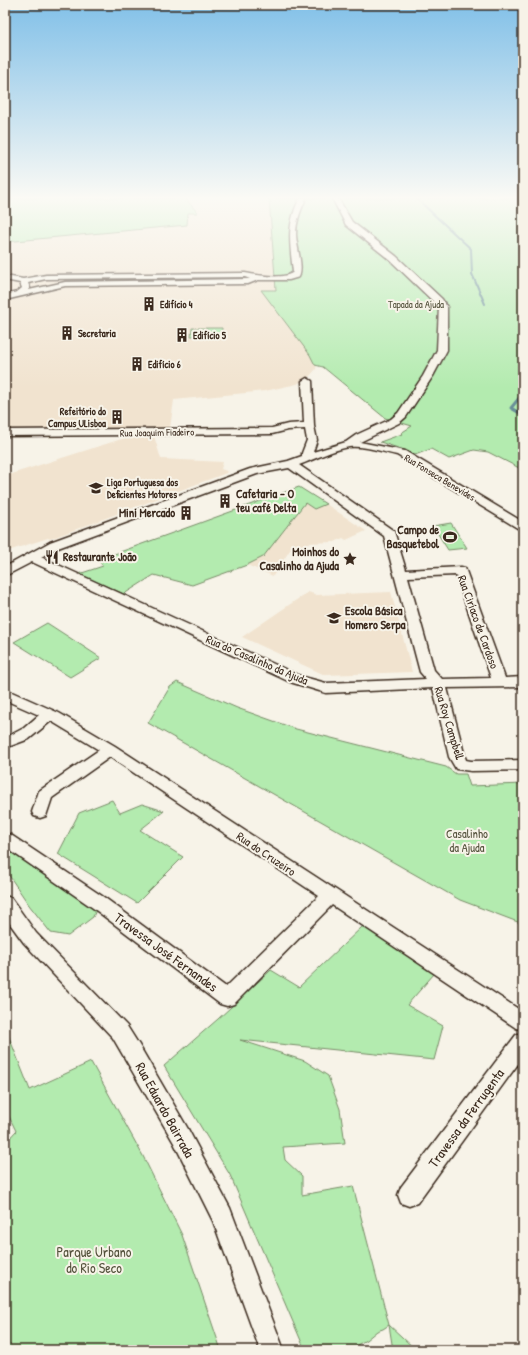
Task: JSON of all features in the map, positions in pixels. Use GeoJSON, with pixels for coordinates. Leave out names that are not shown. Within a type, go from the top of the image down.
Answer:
{"type":"FeatureCollection","features":[{"type":"Feature","properties":{"kind":"street"},"geometry":{"type":"LineString","coordinates":[[5,278],[24,281],[46,277],[67,276],[245,275],[256,278],[289,278],[296,275],[296,261]]}},
{"type":"Feature","properties":{"kind":"street"},"geometry":{"type":"LineString","coordinates":[[5,572],[54,545],[254,471],[291,464],[333,448],[350,444],[395,421],[404,412],[428,376],[442,350],[443,307],[439,300],[397,261]]}},
{"type":"Feature","properties":{"kind":"street"},"geometry":{"type":"LineString","coordinates":[[7,298],[65,284],[248,282],[256,278]]}},
{"type":"Feature","properties":{"kind":"street"},"geometry":{"type":"LineString","coordinates":[[20,294],[26,288],[24,281]]}},
{"type":"Feature","properties":{"kind":"street"},"geometry":{"type":"LineString","coordinates":[[307,381],[309,426],[312,440],[307,453],[308,458]]}},
{"type":"Feature","properties":{"kind":"street","name":"Rua Joaquim Fiadeiro"},"geometry":{"type":"LineString","coordinates":[[5,433],[272,431],[288,427],[309,426]]}},
{"type":"Feature","properties":{"kind":"street","name":"Rua Fonseca Benevides"},"geometry":{"type":"LineString","coordinates":[[350,444],[375,447],[401,453],[523,527]]}},
{"type":"Feature","properties":{"kind":"street","name":"Rua Roy Campbell"},"geometry":{"type":"LineString","coordinates":[[291,464],[390,534],[427,672],[439,684],[457,757],[461,765],[523,765]]}},
{"type":"Feature","properties":{"kind":"street","name":"Rua do Casalinho da Ajuda"},"geometry":{"type":"LineString","coordinates":[[31,557],[295,679],[326,688],[523,682]]}},
{"type":"Feature","properties":{"kind":"street","name":"Rua Ciríaco de Cardoso"},"geometry":{"type":"LineString","coordinates":[[401,574],[462,571],[500,683]]}},
{"type":"Feature","properties":{"kind":"street","name":"Rua do Cruzeiro"},"geometry":{"type":"LineString","coordinates":[[5,694],[49,714],[110,750],[523,1022]]}},
{"type":"Feature","properties":{"kind":"street"},"geometry":{"type":"LineString","coordinates":[[5,743],[21,738],[35,728],[49,714]]}},
{"type":"Feature","properties":{"kind":"street"},"geometry":{"type":"LineString","coordinates":[[40,812],[45,795],[110,750]]}},
{"type":"Feature","properties":{"kind":"street","name":"Travessa José Fernandes"},"geometry":{"type":"LineString","coordinates":[[5,839],[99,903],[227,998],[330,896]]}},
{"type":"Feature","properties":{"kind":"street","name":"Rua Eduardo Bairrada"},"geometry":{"type":"LineString","coordinates":[[5,903],[30,938],[120,1032],[132,1051],[181,1136],[222,1216],[272,1350]]}},
{"type":"Feature","properties":{"kind":"street","name":"Travessa da Ferrugenta"},"geometry":{"type":"LineString","coordinates":[[408,1195],[523,1041]]}},
{"type":"Feature","properties":{"kind":"shaded area"},"geometry":{"type":"Polygon","coordinates":[[[5,261],[288,261],[317,363],[316,369],[309,377],[297,384],[265,391],[174,400],[169,435],[5,437],[5,261]]]}},
{"type":"Feature","properties":{"kind":"shaded area","name":"Liga Portuguesa dos Deficientes Motores"},"geometry":{"type":"Polygon","coordinates":[[[154,436],[161,459],[223,462],[221,469],[229,472],[50,539],[48,538],[8,551],[10,546],[5,545],[5,476],[128,437],[154,436]]]}},
{"type":"Feature","properties":{"kind":"shaded area"},"geometry":{"type":"Polygon","coordinates":[[[305,503],[314,509],[326,504],[366,531],[346,540],[343,538],[335,542],[307,543],[290,550],[273,576],[247,565],[263,557],[305,503]]]}},
{"type":"Feature","properties":{"kind":"shaded area","name":"Escola Básica Homero Serpa"},"geometry":{"type":"Polygon","coordinates":[[[308,592],[317,595],[391,592],[412,672],[325,675],[242,637],[308,592]]]}},
{"type":"Feature","properties":{"kind":"green space","name":"Tapada da Ajuda"},"geometry":{"type":"Polygon","coordinates":[[[274,261],[523,261],[523,470],[488,452],[474,450],[449,459],[431,449],[415,455],[380,442],[402,434],[401,433],[412,426],[385,418],[323,367],[315,365],[310,355],[261,290],[276,290],[274,261]]]}},
{"type":"Feature","properties":{"kind":"green space"},"geometry":{"type":"Polygon","coordinates":[[[192,328],[222,328],[222,336],[191,336],[192,328]]]}},
{"type":"Feature","properties":{"kind":"green space"},"geometry":{"type":"Polygon","coordinates":[[[299,487],[326,504],[314,509],[305,503],[263,557],[247,565],[192,585],[154,575],[124,594],[79,574],[103,566],[98,560],[299,487]]]}},
{"type":"Feature","properties":{"kind":"green space","name":"Campo de Basquetebol"},"geometry":{"type":"Polygon","coordinates":[[[451,523],[467,548],[448,550],[433,526],[451,523]]]}},
{"type":"Feature","properties":{"kind":"green space"},"geometry":{"type":"Polygon","coordinates":[[[47,623],[101,658],[70,677],[14,642],[47,623]]]}},
{"type":"Feature","properties":{"kind":"green space","name":"Casalinho da Ajuda"},"geometry":{"type":"Polygon","coordinates":[[[177,682],[237,708],[296,729],[446,767],[456,774],[466,774],[470,786],[523,784],[523,924],[460,900],[148,723],[170,687],[177,682]]]}},
{"type":"Feature","properties":{"kind":"green space"},"geometry":{"type":"Polygon","coordinates":[[[112,800],[120,813],[142,804],[164,811],[140,830],[183,857],[137,903],[58,854],[79,813],[112,800]]]}},
{"type":"Feature","properties":{"kind":"green space"},"geometry":{"type":"Polygon","coordinates":[[[5,839],[99,903],[93,917],[68,936],[51,933],[29,905],[6,871],[5,839]]]}},
{"type":"Feature","properties":{"kind":"green space"},"geometry":{"type":"Polygon","coordinates":[[[363,926],[434,974],[407,1005],[443,1026],[434,1060],[240,1040],[305,1061],[328,1076],[340,1109],[345,1143],[283,1147],[285,1160],[302,1176],[302,1195],[353,1186],[389,1325],[377,1331],[357,1345],[355,1350],[305,1350],[230,1175],[164,1066],[271,970],[299,987],[363,926]]]}},
{"type":"Feature","properties":{"kind":"green space","name":"Parque Urbano do Rio Seco"},"geometry":{"type":"Polygon","coordinates":[[[5,1027],[30,1090],[91,1062],[143,1156],[182,1235],[221,1350],[5,1350],[5,1143],[16,1131],[5,1108],[5,1027]]]}},
{"type":"Feature","properties":{"kind":"green space"},"geometry":{"type":"Polygon","coordinates":[[[389,1325],[416,1350],[393,1350],[389,1325]]]}},
{"type":"Feature","properties":{"kind":"waterway"},"geometry":{"type":"LineString","coordinates":[[471,261],[472,274],[485,304]]}},
{"type":"Feature","properties":{"kind":"waterway"},"geometry":{"type":"LineString","coordinates":[[520,397],[511,408],[523,415]]}},
{"type":"Feature","properties":{"kind":"place","name":"Edifício 4"},"geometry":{"type":"Point","coordinates":[149,304]}},
{"type":"Feature","properties":{"kind":"place","name":"Secretaria"},"geometry":{"type":"Point","coordinates":[67,333]}},
{"type":"Feature","properties":{"kind":"place","name":"Edifício 5"},"geometry":{"type":"Point","coordinates":[182,335]}},
{"type":"Feature","properties":{"kind":"place","name":"Edifício 6"},"geometry":{"type":"Point","coordinates":[137,364]}},
{"type":"Feature","properties":{"kind":"place","name":"Refeitório do Campus ULisboa"},"geometry":{"type":"Point","coordinates":[117,417]}},
{"type":"Feature","properties":{"kind":"place","name":"Liga Portuguesa dos Deficientes Motores"},"geometry":{"type":"Point","coordinates":[96,488]}},
{"type":"Feature","properties":{"kind":"place","name":"Cafetaria - O teu café Delta"},"geometry":{"type":"Point","coordinates":[225,501]}},
{"type":"Feature","properties":{"kind":"place","name":"Mini Mercado"},"geometry":{"type":"Point","coordinates":[186,513]}},
{"type":"Feature","properties":{"kind":"place","name":"Campo de Basquetebol"},"geometry":{"type":"Point","coordinates":[450,537]}},
{"type":"Feature","properties":{"kind":"place","name":"Restaurante João"},"geometry":{"type":"Point","coordinates":[52,557]}},
{"type":"Feature","properties":{"kind":"place","name":"Moinhos do Casalinho da Ajuda"},"geometry":{"type":"Point","coordinates":[350,559]}},
{"type":"Feature","properties":{"kind":"place","name":"Escola Básica Homero Serpa"},"geometry":{"type":"Point","coordinates":[334,618]}}]}
